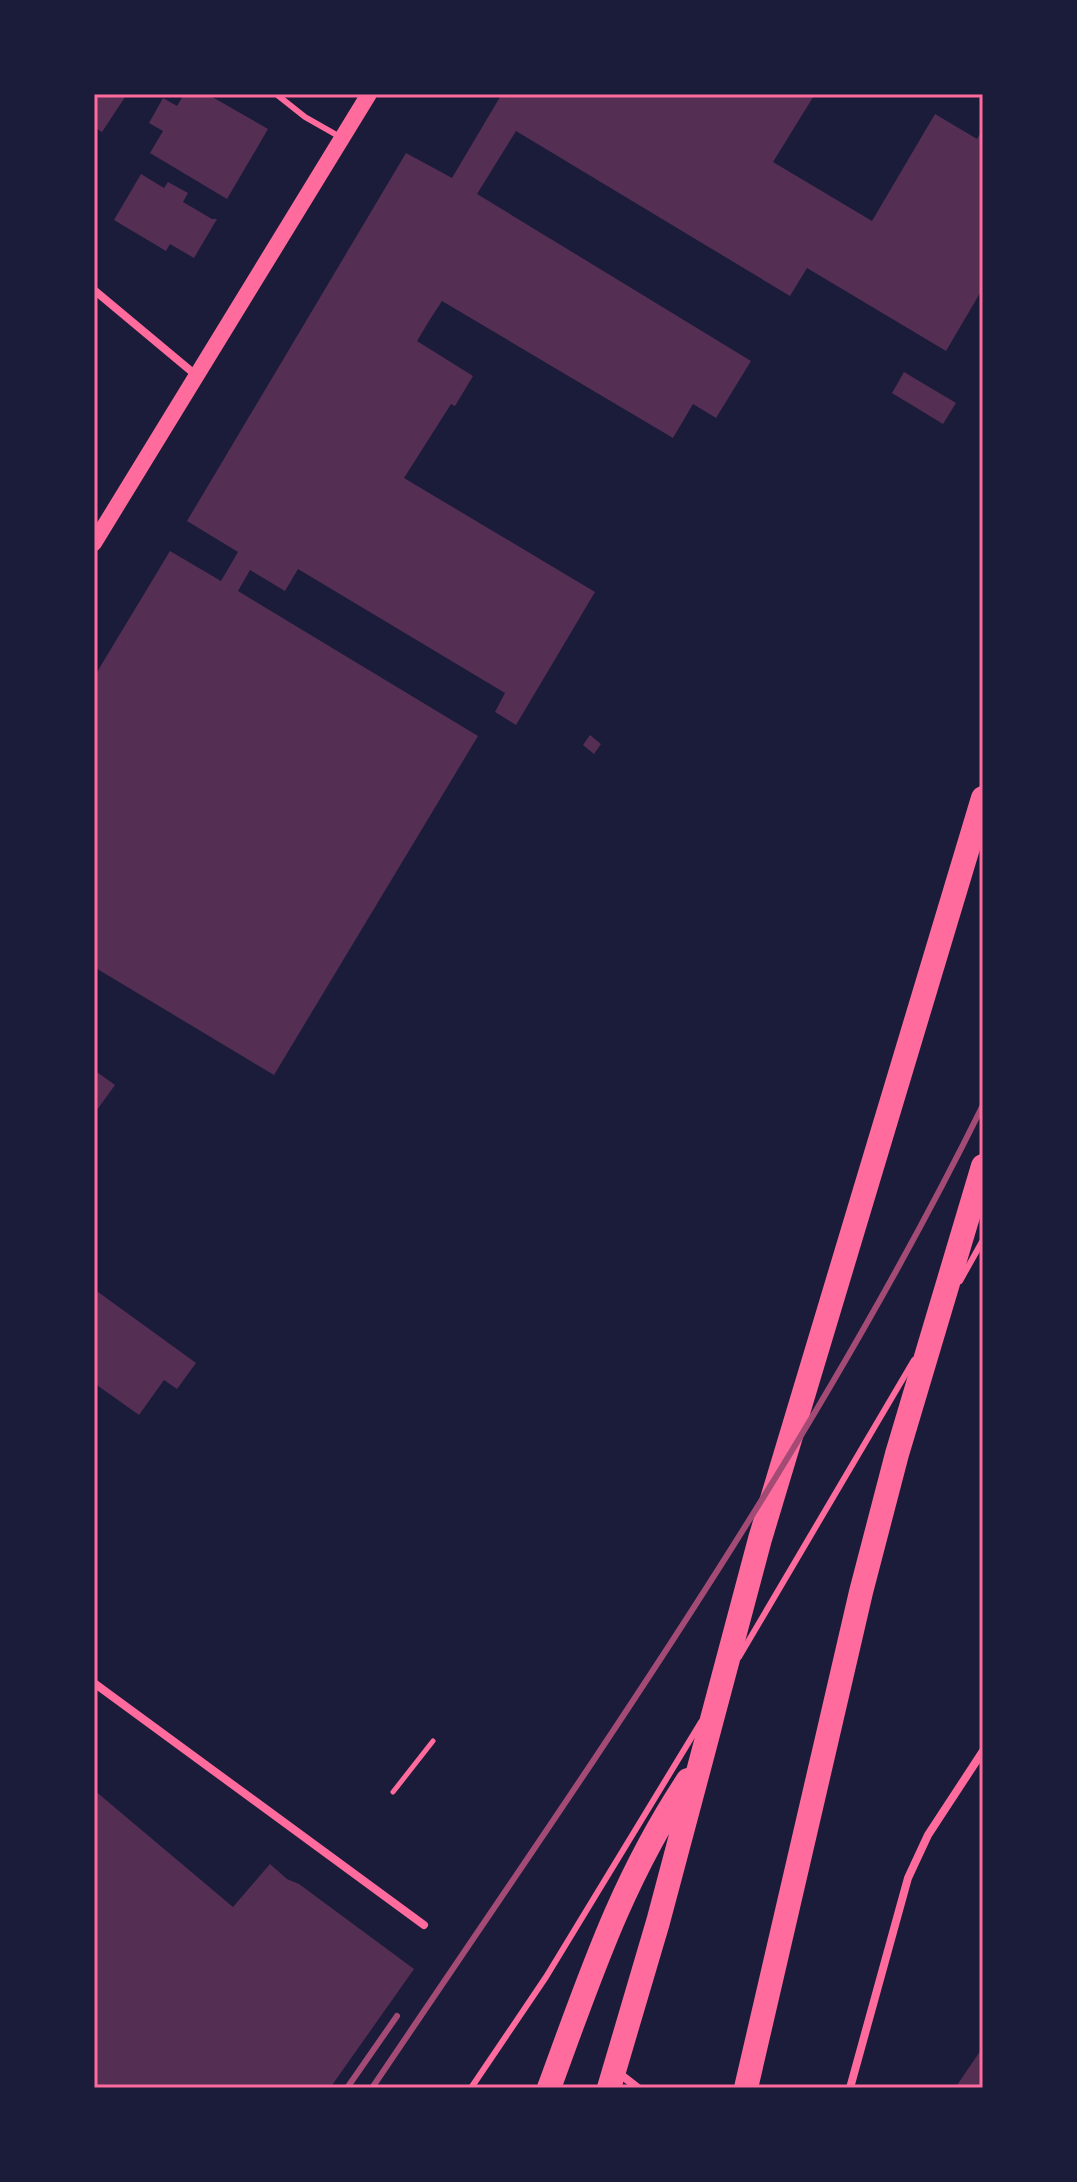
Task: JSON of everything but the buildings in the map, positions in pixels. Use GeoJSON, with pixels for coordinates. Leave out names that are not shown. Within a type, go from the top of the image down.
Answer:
{"type":"FeatureCollection","features":[{"type":"Feature","properties":{"kind":"highway"},"geometry":{"type":"LineString","coordinates":[[614,2081],[768,1512],[983,798]]}},
{"type":"Feature","properties":{"kind":"highway"},"geometry":{"type":"LineString","coordinates":[[746,2088],[864,1579],[901,1440],[983,1166]]}},
{"type":"Feature","properties":{"kind":"highway"},"geometry":{"type":"LineString","coordinates":[[549,2088],[594,1961],[623,1893],[660,1824],[701,1762]]}},
{"type":"Feature","properties":{"kind":"main road"},"geometry":{"type":"LineString","coordinates":[[94,543],[369,94]]}},
{"type":"Feature","properties":{"kind":"street"},"geometry":{"type":"LineString","coordinates":[[94,290],[197,376]]}},
{"type":"Feature","properties":{"kind":"street"},"geometry":{"type":"LineString","coordinates":[[94,1683],[424,1925]]}},
{"type":"Feature","properties":{"kind":"street"},"geometry":{"type":"LineString","coordinates":[[850,2088],[908,1878],[935,1823],[983,1751]]}},
{"type":"Feature","properties":{"kind":"street"},"geometry":{"type":"LineString","coordinates":[[614,2081],[638,2088]]}},
{"type":"Feature","properties":{"kind":"lane"},"geometry":{"type":"LineString","coordinates":[[276,94],[305,117],[342,138]]}},
{"type":"Feature","properties":{"kind":"lane"},"geometry":{"type":"LineString","coordinates":[[471,2088],[546,1977],[677,1762],[983,1240]]}},
{"type":"Feature","properties":{"kind":"path"},"geometry":{"type":"LineString","coordinates":[[393,1792],[433,1741]]}},
{"type":"Feature","properties":{"kind":"railway"},"geometry":{"type":"LineString","coordinates":[[372,2088],[615,1728],[771,1484],[917,1234],[983,1105]]}},
{"type":"Feature","properties":{"kind":"railway"},"geometry":{"type":"LineString","coordinates":[[347,2088],[397,2016]]}}]}
